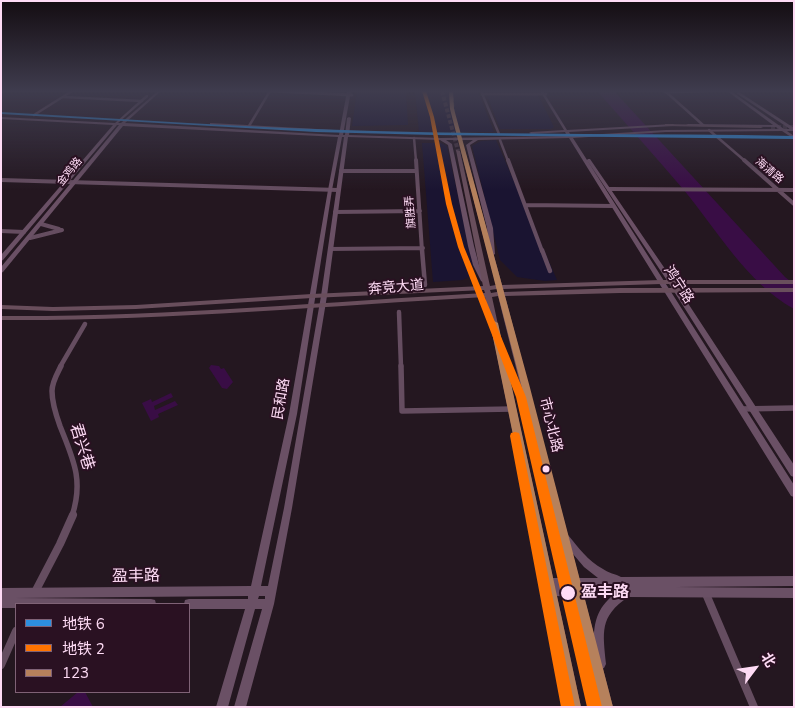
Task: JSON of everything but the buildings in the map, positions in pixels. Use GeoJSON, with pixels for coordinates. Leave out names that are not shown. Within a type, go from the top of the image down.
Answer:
{"type":"FeatureCollection","features":[{"type":"Feature","properties":{"kind":"main road","name":"金鸡路"},"geometry":{"type":"LineString","coordinates":[[1,259],[117,124]]}},
{"type":"Feature","properties":{"kind":"main road","name":"金鸡路"},"geometry":{"type":"LineString","coordinates":[[1,270],[30,238],[117,124]]}},
{"type":"Feature","properties":{"kind":"main road"},"geometry":{"type":"LineString","coordinates":[[139,124],[414,138],[477,139],[571,137],[656,131],[794,129]]}},
{"type":"Feature","properties":{"kind":"main road"},"geometry":{"type":"LineString","coordinates":[[209,124],[344,134],[499,134],[653,126],[764,128],[674,131]]}},
{"type":"Feature","properties":{"kind":"main road","name":"民和路"},"geometry":{"type":"LineString","coordinates":[[222,707],[255,591],[292,414],[310,306],[346,124]]}},
{"type":"Feature","properties":{"kind":"main road","name":"鸿宁路"},"geometry":{"type":"LineString","coordinates":[[564,124],[613,206],[794,493]]}},
{"type":"Feature","properties":{"kind":"main road"},"geometry":{"type":"LineString","coordinates":[[775,124],[794,138]]}},
{"type":"Feature","properties":{"kind":"main road"},"geometry":{"type":"LineString","coordinates":[[785,124],[794,129]]}},
{"type":"Feature","properties":{"kind":"main road"},"geometry":{"type":"LineString","coordinates":[[666,126],[788,126]]}},
{"type":"Feature","properties":{"kind":"main road","name":"民和路"},"geometry":{"type":"LineString","coordinates":[[240,707],[269,604],[288,508],[324,296],[335,212],[334,190],[341,171],[344,134]]}},
{"type":"Feature","properties":{"kind":"main road","name":"鸿宁路"},"geometry":{"type":"LineString","coordinates":[[571,137],[671,282],[794,474]]}},
{"type":"Feature","properties":{"kind":"main road"},"geometry":{"type":"LineString","coordinates":[[441,138],[450,144],[475,258],[488,291]]}},
{"type":"Feature","properties":{"kind":"main road"},"geometry":{"type":"LineString","coordinates":[[477,139],[468,145],[490,228],[492,259]]}},
{"type":"Feature","properties":{"kind":"main road","name":"市心北路"},"geometry":{"type":"LineString","coordinates":[[575,707],[460,151],[492,259],[607,707]]}},
{"type":"Feature","properties":{"kind":"main road","name":"奔竞大道"},"geometry":{"type":"LineString","coordinates":[[1,318],[53,319],[165,315],[310,306],[500,290],[661,282],[794,282]]}},
{"type":"Feature","properties":{"kind":"main road","name":"奔竞大道"},"geometry":{"type":"LineString","coordinates":[[500,290],[794,290]]}},
{"type":"Feature","properties":{"kind":"main road","name":"奔竞大道"},"geometry":{"type":"LineString","coordinates":[[1,307],[54,309],[136,307],[312,296],[488,291]]}},
{"type":"Feature","properties":{"kind":"main road"},"geometry":{"type":"LineString","coordinates":[[562,535],[590,568],[625,587],[706,594],[794,593]]}},
{"type":"Feature","properties":{"kind":"main road"},"geometry":{"type":"LineString","coordinates":[[550,587],[625,587],[794,581]]}},
{"type":"Feature","properties":{"kind":"main road"},"geometry":{"type":"LineString","coordinates":[[601,682],[598,627],[602,611],[625,587]]}},
{"type":"Feature","properties":{"kind":"main road","name":"盈丰路"},"geometry":{"type":"LineString","coordinates":[[1,593],[272,591]]}},
{"type":"Feature","properties":{"kind":"main road","name":"盈丰路"},"geometry":{"type":"LineString","coordinates":[[1,604],[15,604]]}},
{"type":"Feature","properties":{"kind":"main road"},"geometry":{"type":"LineString","coordinates":[[190,604],[269,604]]}},
{"type":"Feature","properties":{"kind":"street"},"geometry":{"type":"LineString","coordinates":[[495,124],[499,134]]}},
{"type":"Feature","properties":{"kind":"street","name":"海清路"},"geometry":{"type":"LineString","coordinates":[[709,130],[794,204]]}},
{"type":"Feature","properties":{"kind":"street","name":"旗胜弄"},"geometry":{"type":"LineString","coordinates":[[414,138],[425,285]]}},
{"type":"Feature","properties":{"kind":"street"},"geometry":{"type":"LineString","coordinates":[[500,140],[550,271]]}},
{"type":"Feature","properties":{"kind":"street"},"geometry":{"type":"LineString","coordinates":[[341,171],[416,171]]}},
{"type":"Feature","properties":{"kind":"street"},"geometry":{"type":"LineString","coordinates":[[1,180],[334,190]]}},
{"type":"Feature","properties":{"kind":"street"},"geometry":{"type":"LineString","coordinates":[[609,190],[653,188],[794,190]]}},
{"type":"Feature","properties":{"kind":"street"},"geometry":{"type":"LineString","coordinates":[[525,205],[613,206]]}},
{"type":"Feature","properties":{"kind":"street"},"geometry":{"type":"LineString","coordinates":[[335,212],[420,212]]}},
{"type":"Feature","properties":{"kind":"street"},"geometry":{"type":"LineString","coordinates":[[30,238],[62,230],[41,224]]}},
{"type":"Feature","properties":{"kind":"street"},"geometry":{"type":"LineString","coordinates":[[1,231],[24,232]]}},
{"type":"Feature","properties":{"kind":"street"},"geometry":{"type":"LineString","coordinates":[[330,249],[423,248]]}},
{"type":"Feature","properties":{"kind":"street"},"geometry":{"type":"LineString","coordinates":[[399,312],[402,411],[512,409]]}},
{"type":"Feature","properties":{"kind":"street","name":"君兴巷"},"geometry":{"type":"LineString","coordinates":[[29,603],[74,514],[79,493],[74,460],[57,415],[52,391],[58,373],[85,324]]}},
{"type":"Feature","properties":{"kind":"street"},"geometry":{"type":"LineString","coordinates":[[741,409],[794,408]]}},
{"type":"Feature","properties":{"kind":"street"},"geometry":{"type":"LineString","coordinates":[[706,594],[754,707]]}},
{"type":"Feature","properties":{"kind":"street"},"geometry":{"type":"LineString","coordinates":[[1,665],[15,633]]}},
{"type":"Feature","properties":{"kind":"shaded area"},"geometry":{"type":"Polygon","coordinates":[[[352,124],[408,125],[352,126],[352,124]]]}},
{"type":"Feature","properties":{"kind":"shaded area"},"geometry":{"type":"Polygon","coordinates":[[[418,124],[491,124],[494,132],[419,132],[418,124]]]}},
{"type":"Feature","properties":{"kind":"shaded area"},"geometry":{"type":"Polygon","coordinates":[[[498,124],[553,124],[554,127],[551,129],[500,129],[498,124]]]}},
{"type":"Feature","properties":{"kind":"shaded area"},"geometry":{"type":"Polygon","coordinates":[[[626,124],[644,124],[785,277],[794,284],[794,309],[761,285],[747,270],[683,189],[626,124]]]}},
{"type":"Feature","properties":{"kind":"shaded area"},"geometry":{"type":"Polygon","coordinates":[[[496,140],[557,280],[545,281],[517,277],[500,260],[472,146],[481,141],[496,140]]]}},
{"type":"Feature","properties":{"kind":"shaded area"},"geometry":{"type":"Polygon","coordinates":[[[422,143],[441,143],[447,146],[473,263],[470,276],[463,280],[433,282],[422,143]]]}},
{"type":"Feature","properties":{"kind":"shaded area"},"geometry":{"type":"Polygon","coordinates":[[[211,365],[219,366],[221,369],[224,368],[233,382],[227,389],[222,388],[209,368],[211,365]]]}},
{"type":"Feature","properties":{"kind":"shaded area"},"geometry":{"type":"Polygon","coordinates":[[[171,393],[173,397],[154,406],[155,410],[175,401],[178,405],[158,414],[159,417],[151,421],[142,403],[151,399],[152,402],[171,393]]]}},
{"type":"Feature","properties":{"kind":"shaded area"},"geometry":{"type":"Polygon","coordinates":[[[77,693],[86,693],[93,707],[60,707],[77,693]]]}},
{"type":"Feature","properties":{"kind":"tunnel"},"geometry":{"type":"LineString","coordinates":[[451,124],[458,151]]}},
{"type":"Feature","properties":{"kind":"tunnel"},"geometry":{"type":"LineString","coordinates":[[771,127],[794,127]]}},
{"type":"Feature","properties":{"kind":"metro line","name":"6"},"geometry":{"type":"LineString","coordinates":[[182,124],[316,131],[435,134],[794,138]]}},
{"type":"Feature","properties":{"kind":"metro line","name":"2"},"geometry":{"type":"LineString","coordinates":[[433,124],[449,204],[461,247],[521,397],[595,707]]}},
{"type":"Feature","properties":{"kind":"metro line","name":"2"},"geometry":{"type":"LineString","coordinates":[[515,436],[568,707]]}},
{"type":"Feature","properties":{"kind":"transit line","name":"123"},"geometry":{"type":"LineString","coordinates":[[456,124],[525,384],[607,707]]}},
{"type":"Feature","properties":{"kind":"transit line","name":"123"},"geometry":{"type":"LineString","coordinates":[[494,323],[575,707]]}},
{"type":"Feature","properties":{"kind":"place","name":"盈丰路"},"geometry":{"type":"Point","coordinates":[568,593]}}]}
